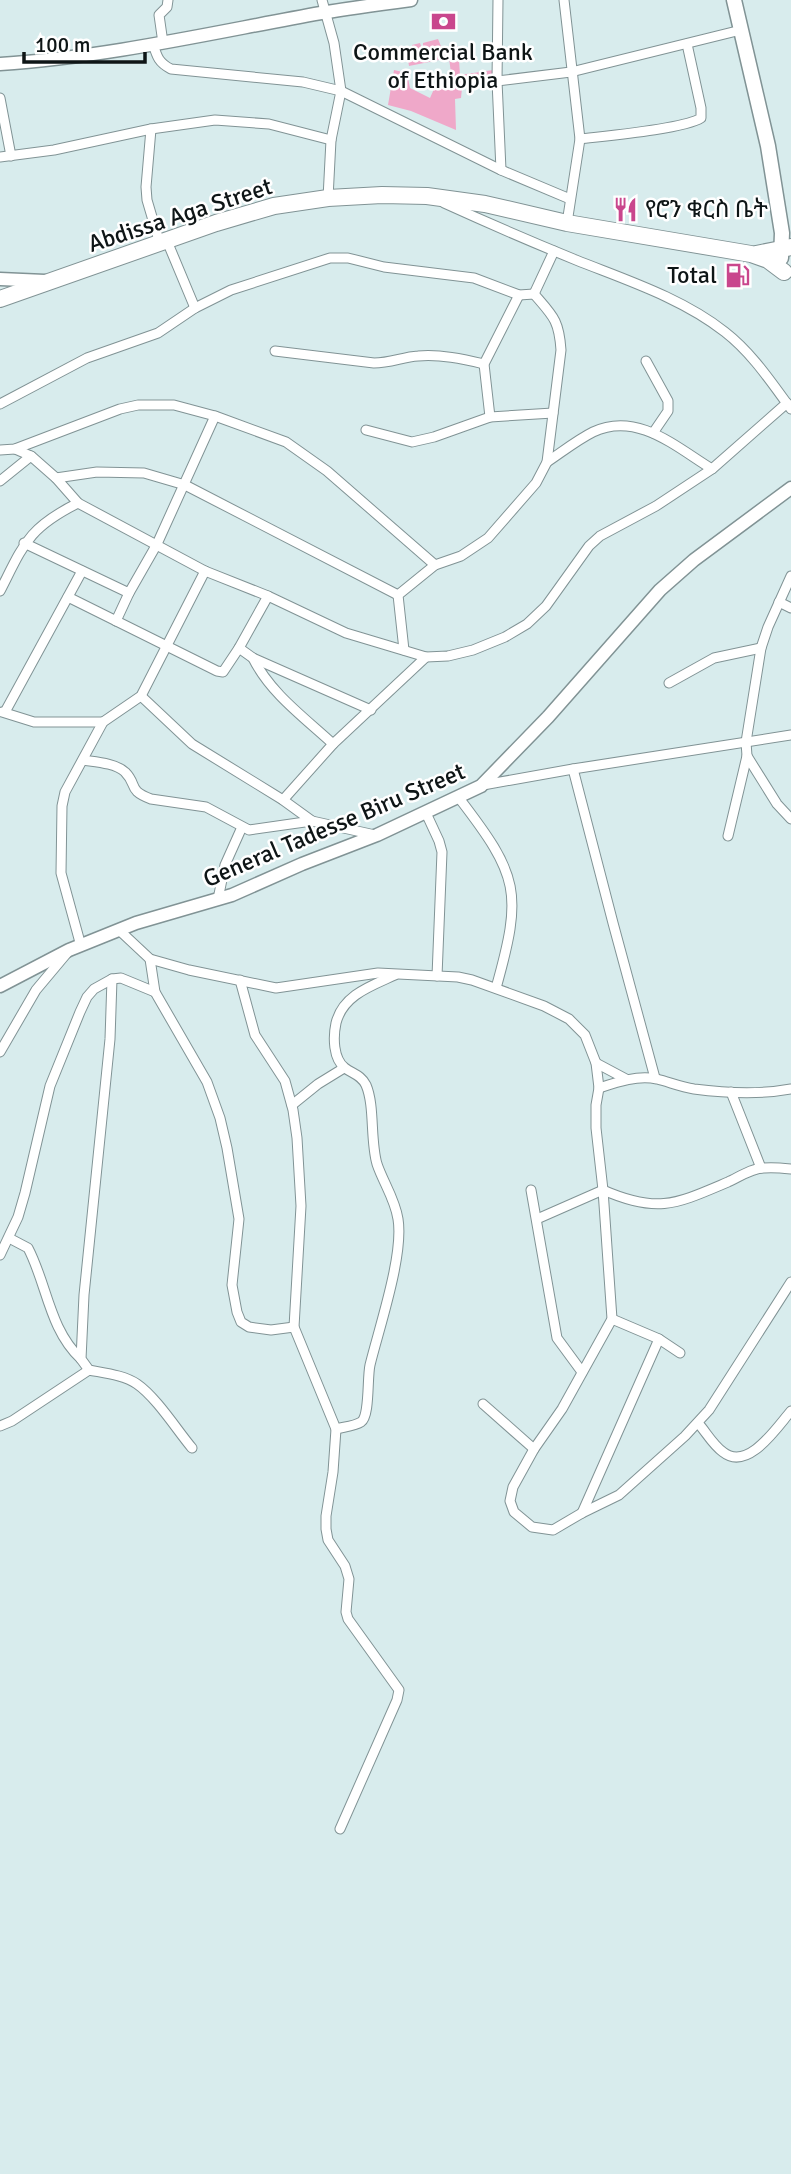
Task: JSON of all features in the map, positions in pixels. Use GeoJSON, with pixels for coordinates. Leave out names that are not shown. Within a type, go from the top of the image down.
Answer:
{"type":"FeatureCollection","features":[{"type":"Feature","properties":{"kind":"highway","name":"Abdissa Aga Street"},"geometry":{"type":"LineString","coordinates":[[0,299],[216,223],[274,206],[328,198],[382,195],[485,204],[568,223],[751,254],[768,260],[786,261]]}},
{"type":"Feature","properties":{"kind":"main road"},"geometry":{"type":"LineString","coordinates":[[734,0],[772,148]]}},
{"type":"Feature","properties":{"kind":"main road"},"geometry":{"type":"LineString","coordinates":[[744,0],[779,186],[786,261]]}},
{"type":"Feature","properties":{"kind":"main road"},"geometry":{"type":"LineString","coordinates":[[779,186],[791,219]]}},
{"type":"Feature","properties":{"kind":"street"},"geometry":{"type":"LineString","coordinates":[[168,0],[167,7],[159,15],[158,59],[162,65],[171,69],[303,82],[341,91],[501,170],[570,199]]}},
{"type":"Feature","properties":{"kind":"street"},"geometry":{"type":"LineString","coordinates":[[0,64],[61,59],[158,43],[323,6],[411,0]]}},
{"type":"Feature","properties":{"kind":"street"},"geometry":{"type":"LineString","coordinates":[[498,0],[497,81],[501,170]]}},
{"type":"Feature","properties":{"kind":"street"},"geometry":{"type":"LineString","coordinates":[[564,0],[580,139],[568,223]]}},
{"type":"Feature","properties":{"kind":"street"},"geometry":{"type":"LineString","coordinates":[[323,6],[334,43],[341,91],[331,140],[328,198]]}},
{"type":"Feature","properties":{"kind":"street"},"geometry":{"type":"LineString","coordinates":[[497,81],[571,72],[741,30]]}},
{"type":"Feature","properties":{"kind":"street"},"geometry":{"type":"LineString","coordinates":[[580,139],[680,124],[701,118],[688,44]]}},
{"type":"Feature","properties":{"kind":"street"},"geometry":{"type":"LineString","coordinates":[[0,98],[11,156]]}},
{"type":"Feature","properties":{"kind":"street"},"geometry":{"type":"LineString","coordinates":[[0,157],[54,150],[151,129],[215,120],[269,124],[331,140]]}},
{"type":"Feature","properties":{"kind":"street"},"geometry":{"type":"LineString","coordinates":[[151,129],[147,200],[163,242],[195,308]]}},
{"type":"Feature","properties":{"kind":"street"},"geometry":{"type":"LineString","coordinates":[[15,449],[31,456],[56,478],[78,503],[205,571],[268,596],[346,633],[425,657],[449,656],[505,637],[527,624],[546,606],[580,556],[600,536],[656,506],[712,469],[789,406],[756,363],[717,327],[665,297],[427,197]]}},
{"type":"Feature","properties":{"kind":"street"},"geometry":{"type":"LineString","coordinates":[[534,294],[554,251]]}},
{"type":"Feature","properties":{"kind":"street"},"geometry":{"type":"LineString","coordinates":[[0,404],[87,358],[158,333],[195,308],[231,290],[330,258],[348,258],[384,267],[474,278],[519,295],[534,294]]}},
{"type":"Feature","properties":{"kind":"street"},"geometry":{"type":"LineString","coordinates":[[0,279],[47,281]]}},
{"type":"Feature","properties":{"kind":"street"},"geometry":{"type":"LineString","coordinates":[[398,595],[435,565],[461,556],[488,538],[531,489],[547,462],[561,350],[560,334],[557,322],[534,294]]}},
{"type":"Feature","properties":{"kind":"street"},"geometry":{"type":"LineString","coordinates":[[489,417],[484,364],[519,295]]}},
{"type":"Feature","properties":{"kind":"street"},"geometry":{"type":"LineString","coordinates":[[275,351],[374,363],[416,356],[440,356],[484,364]]}},
{"type":"Feature","properties":{"kind":"street"},"geometry":{"type":"LineString","coordinates":[[646,361],[668,401],[668,411],[653,433]]}},
{"type":"Feature","properties":{"kind":"street"},"geometry":{"type":"LineString","coordinates":[[0,450],[15,449],[103,414],[138,405],[174,405],[215,416],[295,447],[347,488],[435,565]]}},
{"type":"Feature","properties":{"kind":"street"},"geometry":{"type":"LineString","coordinates":[[366,430],[412,442],[489,417],[553,412]]}},
{"type":"Feature","properties":{"kind":"street"},"geometry":{"type":"LineString","coordinates":[[116,621],[157,544],[215,416]]}},
{"type":"Feature","properties":{"kind":"street"},"geometry":{"type":"LineString","coordinates":[[547,462],[593,432],[607,427],[631,425],[653,433],[712,469]]}},
{"type":"Feature","properties":{"kind":"street"},"geometry":{"type":"LineString","coordinates":[[0,481],[31,456]]}},
{"type":"Feature","properties":{"kind":"street"},"geometry":{"type":"LineString","coordinates":[[56,478],[97,472],[144,473],[185,485],[398,595]]}},
{"type":"Feature","properties":{"kind":"street","name":"General Tadesse Biru Street"},"geometry":{"type":"LineString","coordinates":[[0,986],[75,948],[136,923],[218,900],[377,835],[481,786],[555,709],[660,590],[694,560],[791,488]]}},
{"type":"Feature","properties":{"kind":"street"},"geometry":{"type":"LineString","coordinates":[[0,592],[24,543],[42,524],[78,503]]}},
{"type":"Feature","properties":{"kind":"street"},"geometry":{"type":"LineString","coordinates":[[24,543],[129,593]]}},
{"type":"Feature","properties":{"kind":"street"},"geometry":{"type":"LineString","coordinates":[[82,571],[3,712],[34,722],[103,722]]}},
{"type":"Feature","properties":{"kind":"street"},"geometry":{"type":"LineString","coordinates":[[0,1052],[36,990],[75,948],[60,862],[65,792],[103,722],[141,696],[205,571]]}},
{"type":"Feature","properties":{"kind":"street"},"geometry":{"type":"LineString","coordinates":[[728,836],[747,756],[746,742],[761,648],[791,576]]}},
{"type":"Feature","properties":{"kind":"street"},"geometry":{"type":"LineString","coordinates":[[398,595],[404,650]]}},
{"type":"Feature","properties":{"kind":"street"},"geometry":{"type":"LineString","coordinates":[[68,597],[223,672],[268,596]]}},
{"type":"Feature","properties":{"kind":"street"},"geometry":{"type":"LineString","coordinates":[[779,602],[791,608]]}},
{"type":"Feature","properties":{"kind":"street"},"geometry":{"type":"LineString","coordinates":[[239,648],[253,658],[371,710]]}},
{"type":"Feature","properties":{"kind":"street"},"geometry":{"type":"LineString","coordinates":[[669,682],[713,658],[761,648]]}},
{"type":"Feature","properties":{"kind":"street"},"geometry":{"type":"LineString","coordinates":[[283,800],[333,744],[425,657]]}},
{"type":"Feature","properties":{"kind":"street"},"geometry":{"type":"LineString","coordinates":[[253,658],[260,673],[271,686],[333,744]]}},
{"type":"Feature","properties":{"kind":"street"},"geometry":{"type":"LineString","coordinates":[[141,696],[192,744],[312,821]]}},
{"type":"Feature","properties":{"kind":"street"},"geometry":{"type":"LineString","coordinates":[[481,786],[791,735]]}},
{"type":"Feature","properties":{"kind":"street"},"geometry":{"type":"LineString","coordinates":[[747,756],[777,804],[791,819]]}},
{"type":"Feature","properties":{"kind":"street"},"geometry":{"type":"LineString","coordinates":[[83,760],[120,769],[126,773],[133,787],[142,796],[206,807],[242,827],[256,830],[312,821],[377,835]]}},
{"type":"Feature","properties":{"kind":"street"},"geometry":{"type":"LineString","coordinates":[[573,769],[655,1078]]}},
{"type":"Feature","properties":{"kind":"street"},"geometry":{"type":"LineString","coordinates":[[459,798],[497,850],[512,891],[511,933],[496,988]]}},
{"type":"Feature","properties":{"kind":"street"},"geometry":{"type":"LineString","coordinates":[[426,813],[442,852],[437,976]]}},
{"type":"Feature","properties":{"kind":"street"},"geometry":{"type":"LineString","coordinates":[[218,900],[225,865],[242,827]]}},
{"type":"Feature","properties":{"kind":"street"},"geometry":{"type":"LineString","coordinates":[[119,930],[150,959],[188,970],[276,988],[378,973],[472,980],[544,1006],[569,1019],[585,1035],[596,1063],[599,1088],[596,1117],[612,1319],[562,1409],[534,1449],[513,1487],[510,1501],[514,1512],[532,1527],[553,1531],[619,1495],[661,1460],[698,1423],[726,1385],[791,1282]]}},
{"type":"Feature","properties":{"kind":"street"},"geometry":{"type":"LineString","coordinates":[[150,959],[155,992],[206,1082],[220,1118],[239,1219],[232,1285],[237,1312],[241,1322],[258,1329],[294,1327]]}},
{"type":"Feature","properties":{"kind":"street"},"geometry":{"type":"LineString","coordinates":[[335,1429],[361,1423],[366,1416],[368,1374],[396,1260],[399,1231],[396,1208],[377,1164],[366,1084],[356,1074],[344,1068],[337,1057],[334,1044],[335,1025],[340,1010],[362,990],[397,975]]}},
{"type":"Feature","properties":{"kind":"street"},"geometry":{"type":"LineString","coordinates":[[0,1255],[25,1193],[50,1086],[87,997],[94,989],[112,979],[121,978],[155,992]]}},
{"type":"Feature","properties":{"kind":"street"},"geometry":{"type":"LineString","coordinates":[[80,1359],[110,1039],[112,979]]}},
{"type":"Feature","properties":{"kind":"street"},"geometry":{"type":"LineString","coordinates":[[240,980],[255,1035],[285,1082],[298,1138],[301,1195],[294,1327],[335,1429],[333,1472],[326,1516],[328,1540],[345,1566],[349,1579],[346,1612],[348,1619],[399,1690],[340,1829]]}},
{"type":"Feature","properties":{"kind":"street"},"geometry":{"type":"LineString","coordinates":[[596,1063],[626,1079]]}},
{"type":"Feature","properties":{"kind":"street"},"geometry":{"type":"LineString","coordinates":[[292,1105],[344,1068]]}},
{"type":"Feature","properties":{"kind":"street"},"geometry":{"type":"LineString","coordinates":[[599,1088],[626,1079],[655,1078],[692,1088],[731,1092],[791,1089]]}},
{"type":"Feature","properties":{"kind":"street"},"geometry":{"type":"LineString","coordinates":[[731,1092],[761,1168]]}},
{"type":"Feature","properties":{"kind":"street"},"geometry":{"type":"LineString","coordinates":[[537,1219],[603,1190],[636,1203],[668,1205],[761,1168],[791,1169]]}},
{"type":"Feature","properties":{"kind":"street"},"geometry":{"type":"LineString","coordinates":[[531,1190],[557,1338],[582,1372]]}},
{"type":"Feature","properties":{"kind":"street"},"geometry":{"type":"LineString","coordinates":[[9,1238],[28,1248],[50,1308],[68,1343],[89,1370],[111,1374],[137,1384],[157,1404],[192,1448]]}},
{"type":"Feature","properties":{"kind":"street"},"geometry":{"type":"LineString","coordinates":[[612,1319],[659,1339],[680,1353]]}},
{"type":"Feature","properties":{"kind":"street"},"geometry":{"type":"LineString","coordinates":[[582,1513],[659,1339]]}},
{"type":"Feature","properties":{"kind":"street"},"geometry":{"type":"LineString","coordinates":[[1,1424],[12,1421],[89,1370]]}},
{"type":"Feature","properties":{"kind":"street"},"geometry":{"type":"LineString","coordinates":[[483,1404],[534,1449]]}},
{"type":"Feature","properties":{"kind":"street"},"geometry":{"type":"LineString","coordinates":[[698,1423],[724,1453],[735,1457],[748,1455],[759,1447],[791,1411]]}},
{"type":"Feature","properties":{"kind":"shaded area"},"geometry":{"type":"Polygon","coordinates":[[[438,39],[445,56],[457,59],[453,50],[458,46],[460,75],[493,70],[495,79],[490,80],[486,76],[476,78],[475,86],[462,88],[461,98],[455,99],[456,130],[411,111],[388,105],[394,70],[407,73],[410,88],[430,98],[434,89],[452,81],[449,58],[409,66],[408,60],[416,60],[412,45],[420,43],[423,52],[423,43],[438,39]]]}},
{"type":"Feature","properties":{"kind":"place","name":"Commercial Bank of Ethiopia"},"geometry":{"type":"Point","coordinates":[443,21]}},
{"type":"Feature","properties":{"kind":"place","name":"የሮን ቁርስ ቤት"},"geometry":{"type":"Point","coordinates":[625,209]}},
{"type":"Feature","properties":{"kind":"place","name":"Total"},"geometry":{"type":"Point","coordinates":[737,275]}}]}
